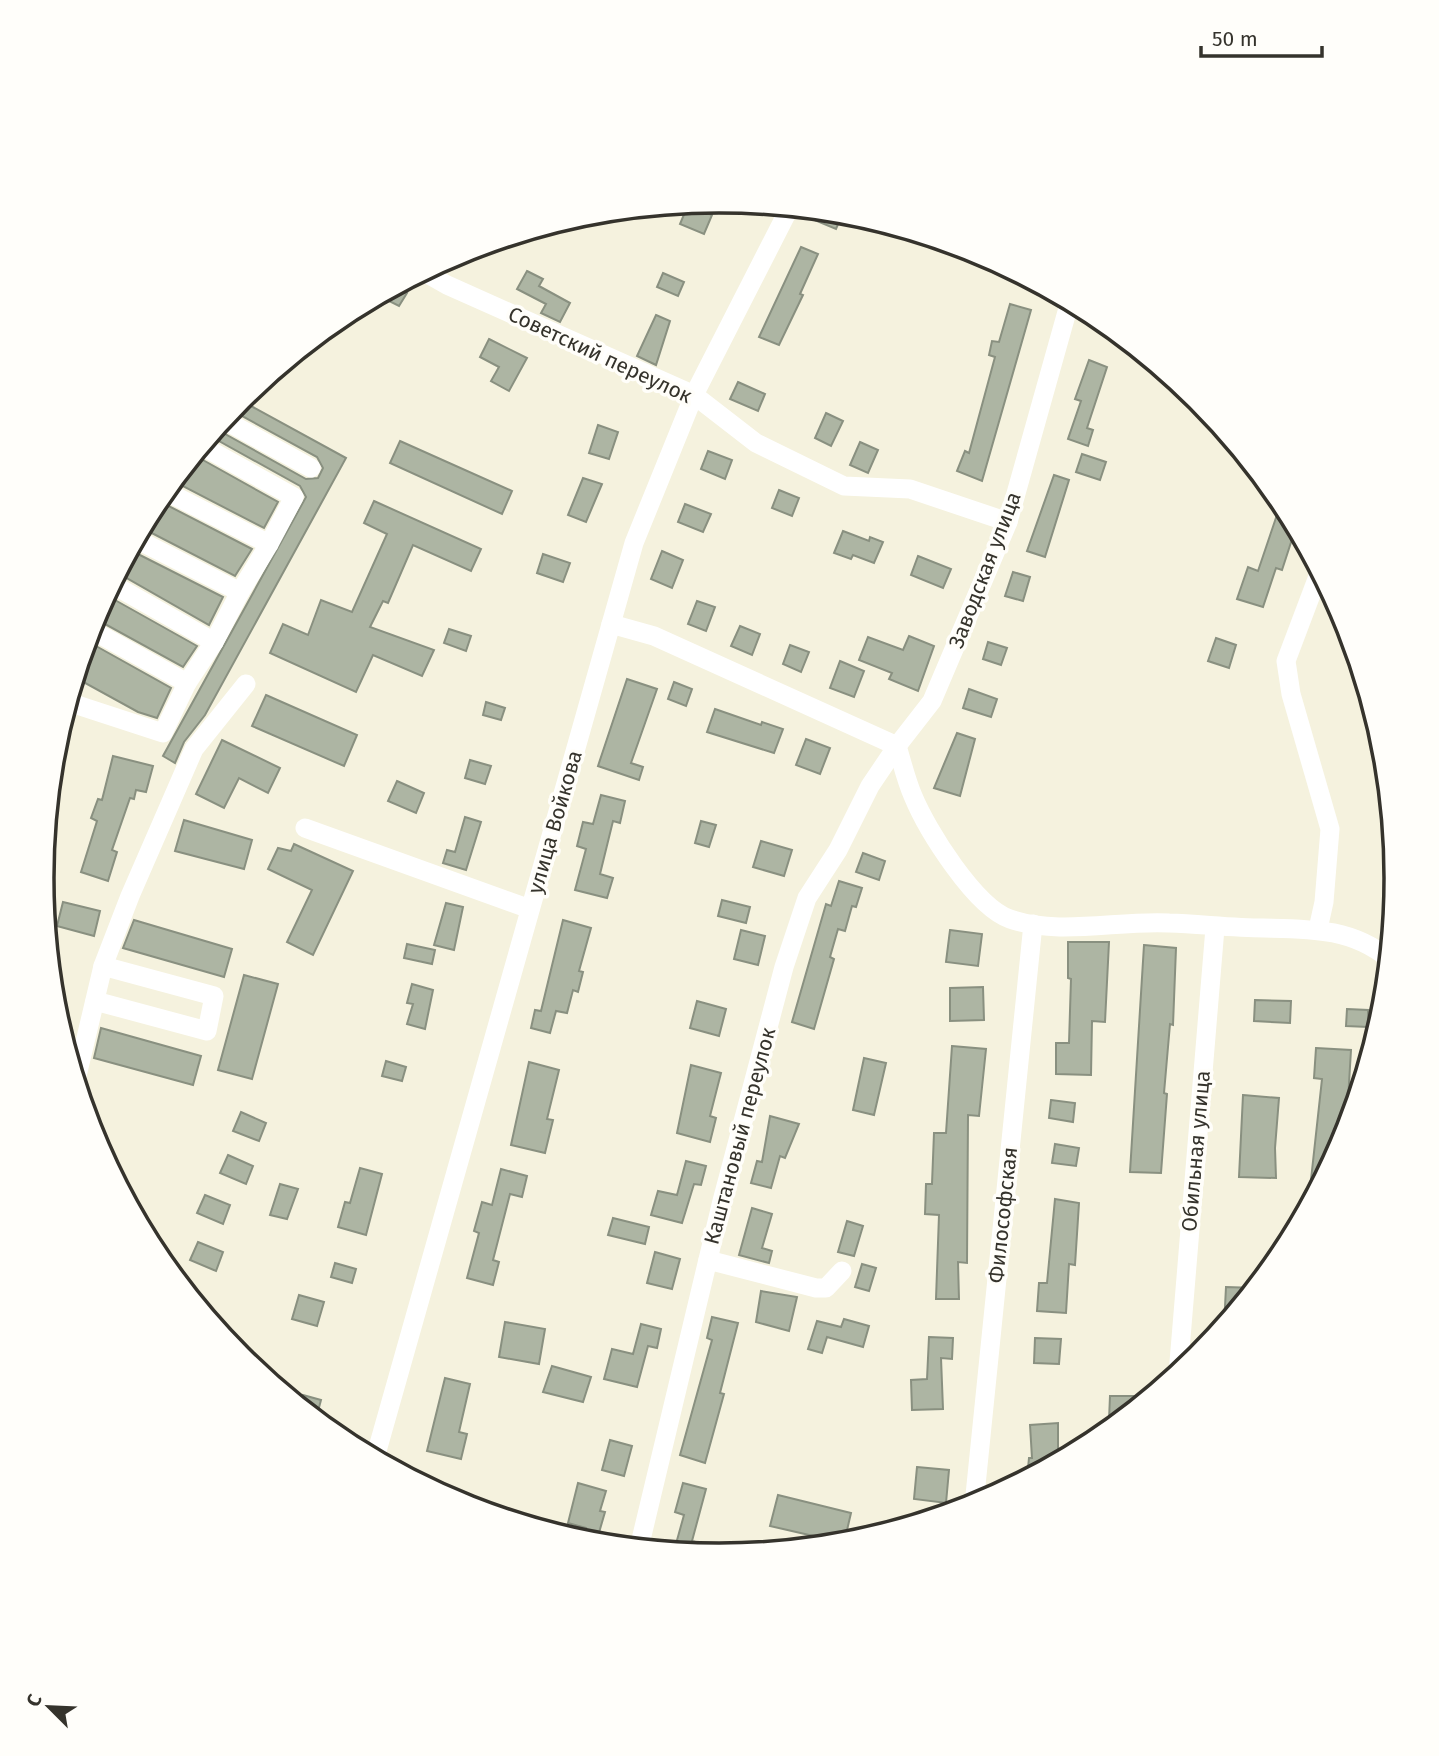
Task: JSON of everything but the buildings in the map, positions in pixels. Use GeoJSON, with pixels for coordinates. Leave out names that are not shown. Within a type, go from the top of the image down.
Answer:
{"type":"FeatureCollection","features":[{"type":"Feature","properties":{"kind":"street","name":"улица Войкова"},"geometry":{"type":"LineString","coordinates":[[378,1448],[634,543],[694,395],[785,216]]}},
{"type":"Feature","properties":{"kind":"street","name":"Советский переулок"},"geometry":{"type":"LineString","coordinates":[[434,277],[543,329],[694,395],[756,443],[844,486],[910,489],[1008,522]]}},
{"type":"Feature","properties":{"kind":"street","name":"Заводская улица"},"geometry":{"type":"LineString","coordinates":[[897,746],[932,701],[1008,522],[1067,311]]}},
{"type":"Feature","properties":{"kind":"street"},"geometry":{"type":"LineString","coordinates":[[232,425],[311,468]]}},
{"type":"Feature","properties":{"kind":"street"},"geometry":{"type":"LineString","coordinates":[[77,705],[163,733],[187,684],[214,642],[294,497],[210,450]]}},
{"type":"Feature","properties":{"kind":"street"},"geometry":{"type":"LineString","coordinates":[[175,496],[268,544]]}},
{"type":"Feature","properties":{"kind":"street"},"geometry":{"type":"LineString","coordinates":[[144,543],[240,593]]}},
{"type":"Feature","properties":{"kind":"street"},"geometry":{"type":"LineString","coordinates":[[1315,583],[1286,661],[1291,694],[1330,829],[1324,902],[1318,929]]}},
{"type":"Feature","properties":{"kind":"street"},"geometry":{"type":"LineString","coordinates":[[121,589],[214,642]]}},
{"type":"Feature","properties":{"kind":"street"},"geometry":{"type":"LineString","coordinates":[[611,624],[654,636],[897,746],[913,797],[941,846],[988,906],[1009,918],[1033,924],[1168,923],[1215,928],[1318,929],[1347,935],[1380,953]]}},
{"type":"Feature","properties":{"kind":"street"},"geometry":{"type":"LineString","coordinates":[[101,635],[187,684]]}},
{"type":"Feature","properties":{"kind":"street"},"geometry":{"type":"LineString","coordinates":[[80,1061],[103,966],[194,749],[246,684]]}},
{"type":"Feature","properties":{"kind":"street","name":"Каштановый переулок"},"geometry":{"type":"LineString","coordinates":[[641,1539],[708,1260],[784,967],[807,898],[838,850],[870,786],[897,746]]}},
{"type":"Feature","properties":{"kind":"street"},"geometry":{"type":"LineString","coordinates":[[304,828],[530,909]]}},
{"type":"Feature","properties":{"kind":"street","name":"Философская"},"geometry":{"type":"LineString","coordinates":[[975,1492],[1033,924]]}},
{"type":"Feature","properties":{"kind":"street","name":"Обильная улица"},"geometry":{"type":"LineString","coordinates":[[1179,1358],[1215,928]]}},
{"type":"Feature","properties":{"kind":"street"},"geometry":{"type":"LineString","coordinates":[[95,1001],[207,1031],[214,996],[103,966]]}},
{"type":"Feature","properties":{"kind":"street"},"geometry":{"type":"LineString","coordinates":[[708,1260],[816,1288],[827,1288],[842,1271]]}}]}
